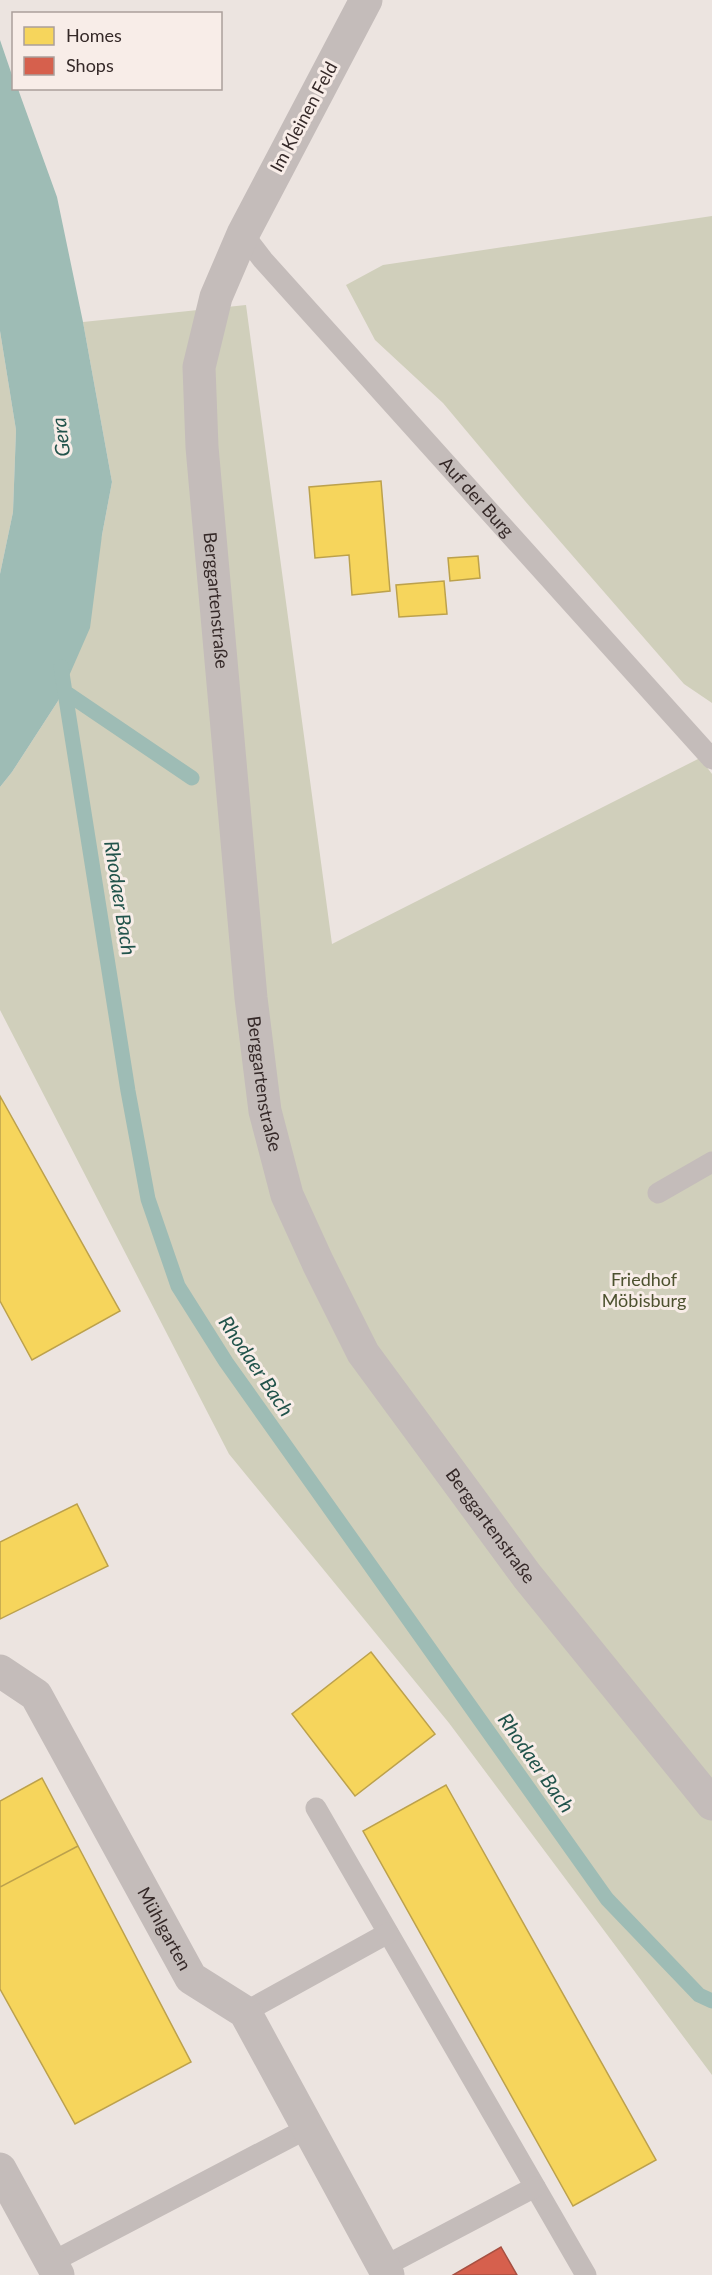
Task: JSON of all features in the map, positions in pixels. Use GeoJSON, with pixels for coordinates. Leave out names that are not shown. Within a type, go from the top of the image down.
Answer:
{"type":"FeatureCollection","features":[{"type":"Feature","properties":{"kind":"street","name":"Im Kleinen Feld"},"geometry":{"type":"LineString","coordinates":[[243,234],[366,0]]}},
{"type":"Feature","properties":{"kind":"street","name":"Berggartenstraße"},"geometry":{"type":"LineString","coordinates":[[243,234],[216,297],[199,367],[202,447],[251,998],[265,1111],[288,1195],[318,1263],[363,1353],[527,1576],[712,1804]]}},
{"type":"Feature","properties":{"kind":"street","name":"Mühlgarten"},"geometry":{"type":"LineString","coordinates":[[0,1671],[36,1695],[191,1978],[245,2012],[386,2271]]}},
{"type":"Feature","properties":{"kind":"street"},"geometry":{"type":"LineString","coordinates":[[0,2169],[55,2269]]}},
{"type":"Feature","properties":{"kind":"lane","name":"Auf der Burg"},"geometry":{"type":"LineString","coordinates":[[243,234],[263,260],[712,759]]}},
{"type":"Feature","properties":{"kind":"lane"},"geometry":{"type":"LineString","coordinates":[[658,1192],[712,1162]]}},
{"type":"Feature","properties":{"kind":"lane"},"geometry":{"type":"LineString","coordinates":[[316,1808],[586,2275]]}},
{"type":"Feature","properties":{"kind":"lane"},"geometry":{"type":"LineString","coordinates":[[245,2012],[388,1933]]}},
{"type":"Feature","properties":{"kind":"lane"},"geometry":{"type":"LineString","coordinates":[[55,2269],[308,2128]]}},
{"type":"Feature","properties":{"kind":"lane"},"geometry":{"type":"LineString","coordinates":[[386,2271],[535,2187]]}},
{"type":"Feature","properties":{"kind":"green space"},"geometry":{"type":"Polygon","coordinates":[[[712,216],[712,703],[684,684],[443,403],[375,340],[346,285],[383,265],[712,216]]]}},
{"type":"Feature","properties":{"kind":"green space","name":"Friedhof Möbisburg"},"geometry":{"type":"Polygon","coordinates":[[[246,305],[332,944],[700,758],[712,774],[712,2075],[449,1723],[229,1454],[0,1010],[0,787],[58,701],[102,535],[112,482],[83,322],[246,305]]]}},
{"type":"Feature","properties":{"kind":"green space"},"geometry":{"type":"Polygon","coordinates":[[[0,331],[16,430],[13,512],[0,574],[0,331]]]}},
{"type":"Feature","properties":{"kind":"water","name":"Gera"},"geometry":{"type":"Polygon","coordinates":[[[0,40],[12,75],[12,90],[18,90],[57,197],[83,322],[112,482],[102,535],[90,628],[58,701],[0,787],[0,574],[13,512],[16,430],[0,331],[0,40]]]}},
{"type":"Feature","properties":{"kind":"building: Homes"},"geometry":{"type":"Polygon","coordinates":[[[381,481],[390,591],[352,595],[349,555],[315,558],[309,487],[381,481]]]}},
{"type":"Feature","properties":{"kind":"building: Homes"},"geometry":{"type":"Polygon","coordinates":[[[478,556],[480,578],[450,581],[448,558],[478,556]]]}},
{"type":"Feature","properties":{"kind":"building: Homes"},"geometry":{"type":"Polygon","coordinates":[[[444,581],[447,614],[399,617],[396,585],[444,581]]]}},
{"type":"Feature","properties":{"kind":"building: Homes"},"geometry":{"type":"Polygon","coordinates":[[[0,1096],[120,1311],[32,1360],[0,1301],[0,1096]]]}},
{"type":"Feature","properties":{"kind":"building: Homes"},"geometry":{"type":"Polygon","coordinates":[[[77,1504],[108,1566],[0,1619],[0,1542],[77,1504]]]}},
{"type":"Feature","properties":{"kind":"building: Homes"},"geometry":{"type":"Polygon","coordinates":[[[371,1652],[435,1734],[355,1796],[292,1714],[371,1652]]]}},
{"type":"Feature","properties":{"kind":"building: Homes"},"geometry":{"type":"Polygon","coordinates":[[[42,1778],[78,1846],[0,1887],[0,1801],[42,1778]]]}},
{"type":"Feature","properties":{"kind":"building: Homes"},"geometry":{"type":"Polygon","coordinates":[[[446,1785],[656,2160],[573,2206],[363,1831],[446,1785]]]}},
{"type":"Feature","properties":{"kind":"building: Homes"},"geometry":{"type":"Polygon","coordinates":[[[78,1846],[191,2062],[75,2124],[0,1989],[0,1887],[78,1846]]]}},
{"type":"Feature","properties":{"kind":"building: Shops"},"geometry":{"type":"Polygon","coordinates":[[[501,2247],[517,2275],[453,2275],[501,2247]]]}},
{"type":"Feature","properties":{"kind":"waterway","name":"Rhodaer Bach"},"geometry":{"type":"LineString","coordinates":[[61,667],[128,1091],[148,1199],[178,1286],[226,1362],[607,1899],[699,1995],[712,2001]]}},
{"type":"Feature","properties":{"kind":"waterway"},"geometry":{"type":"LineString","coordinates":[[65,692],[192,778]]}}]}
